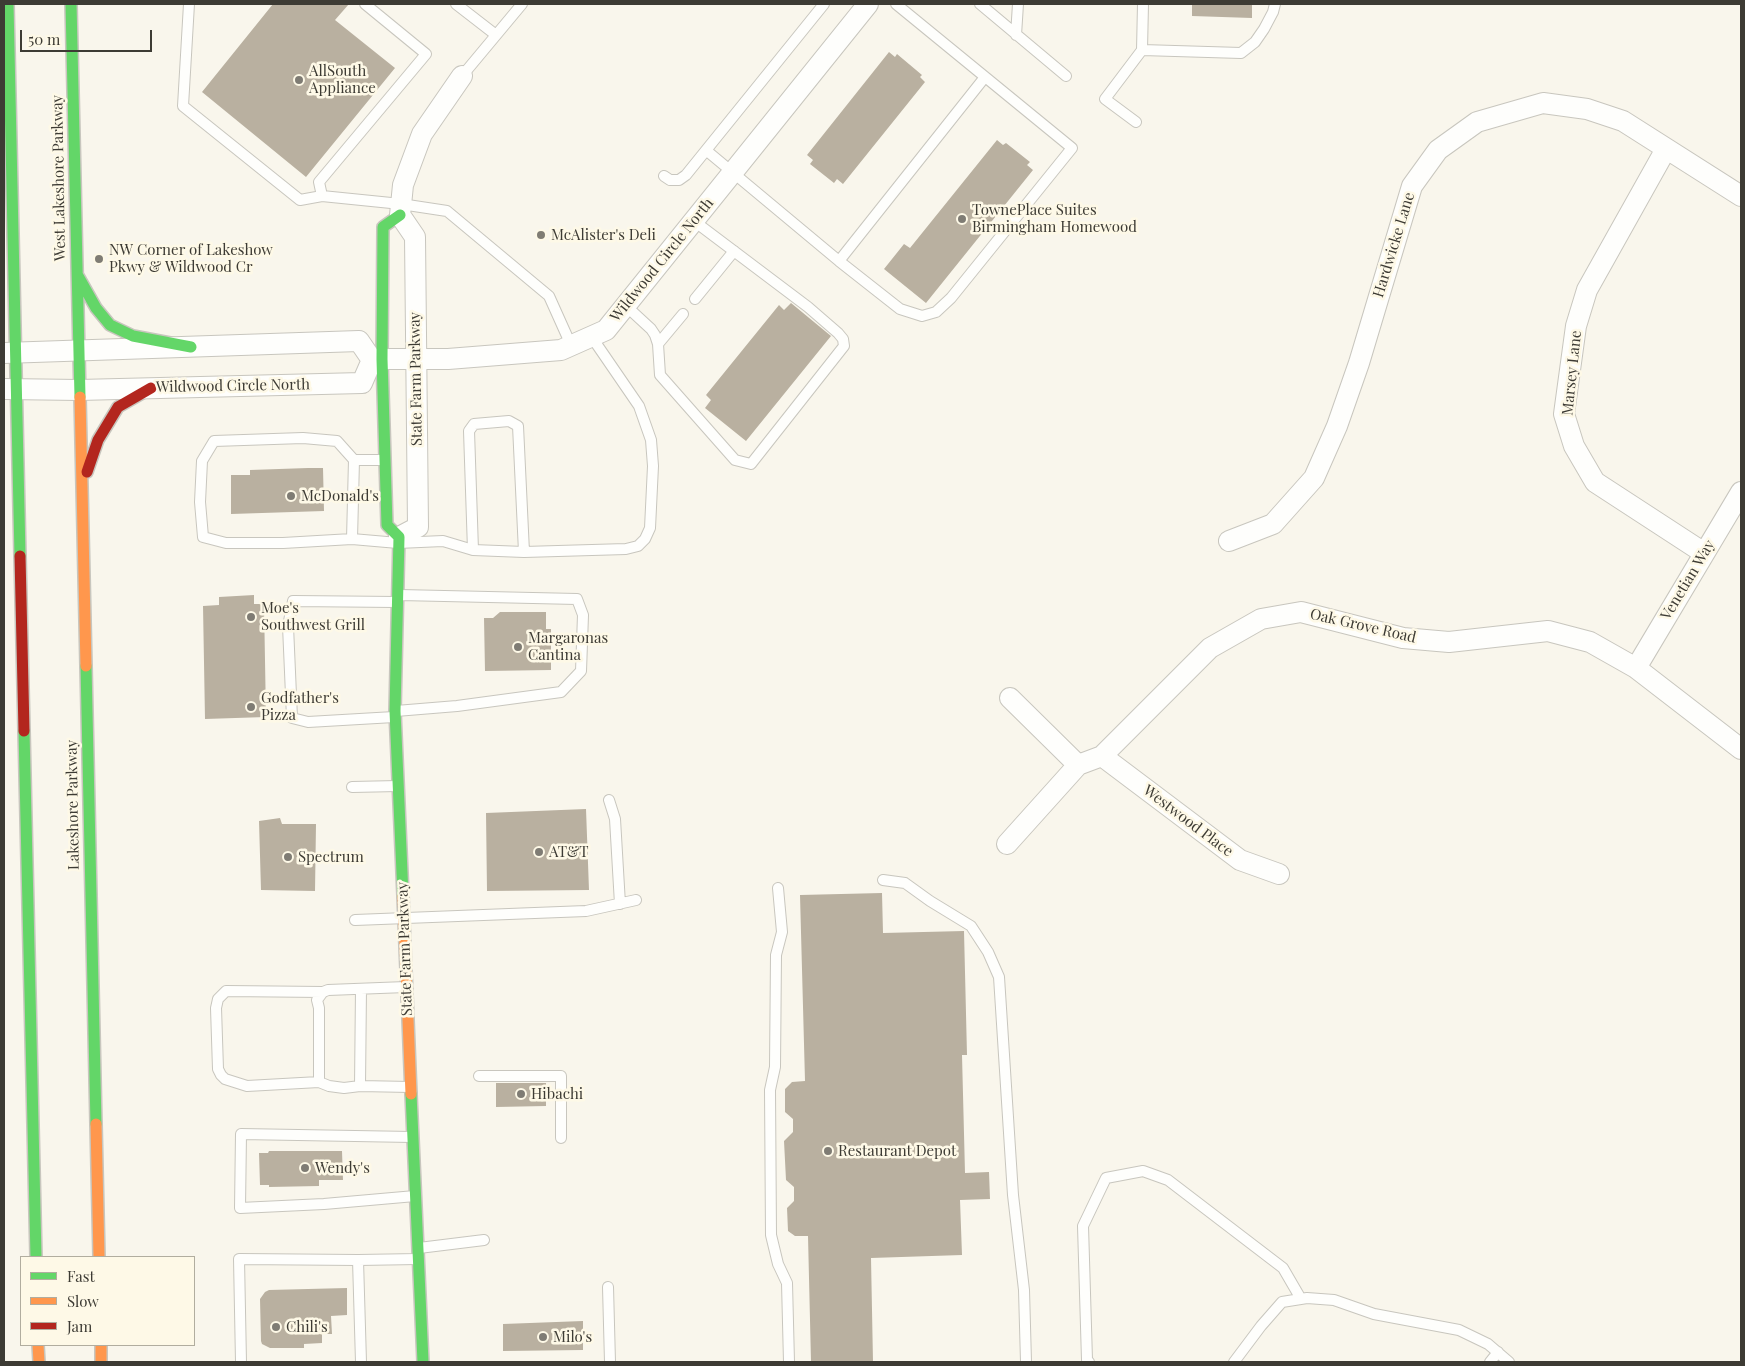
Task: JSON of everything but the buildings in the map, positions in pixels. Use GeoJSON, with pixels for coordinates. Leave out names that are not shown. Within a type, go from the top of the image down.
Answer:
{"type":"FeatureCollection","features":[{"type":"Feature","properties":{"kind":"main road"},"geometry":{"type":"LineString","coordinates":[[8,4],[13,241],[9,353],[10,389],[18,472],[36,1256]]}},
{"type":"Feature","properties":{"kind":"main road","name":"West Lakeshore Parkway"},"geometry":{"type":"LineString","coordinates":[[71,4],[78,352]]}},
{"type":"Feature","properties":{"kind":"main road"},"geometry":{"type":"LineString","coordinates":[[398,540],[387,525],[385,460],[377,360],[383,227],[400,209]]}},
{"type":"Feature","properties":{"kind":"main road"},"geometry":{"type":"LineString","coordinates":[[4,276],[13,241]]}},
{"type":"Feature","properties":{"kind":"main road"},"geometry":{"type":"LineString","coordinates":[[76,273],[96,308],[110,325],[133,336],[191,347]]}},
{"type":"Feature","properties":{"kind":"main road","name":"Lakeshore Parkway"},"geometry":{"type":"LineString","coordinates":[[78,352],[99,1256]]}},
{"type":"Feature","properties":{"kind":"main road"},"geometry":{"type":"LineString","coordinates":[[81,487],[98,440],[118,407],[151,388]]}},
{"type":"Feature","properties":{"kind":"main road"},"geometry":{"type":"LineString","coordinates":[[8,456],[18,472]]}},
{"type":"Feature","properties":{"kind":"main road","name":"State Farm Parkway"},"geometry":{"type":"LineString","coordinates":[[398,540],[395,714],[423,1362]]}},
{"type":"Feature","properties":{"kind":"main road"},"geometry":{"type":"LineString","coordinates":[[38,1346],[39,1362]]}},
{"type":"Feature","properties":{"kind":"main road"},"geometry":{"type":"LineString","coordinates":[[101,1346],[101,1362]]}},
{"type":"Feature","properties":{"kind":"street","name":"Wildwood Circle North"},"geometry":{"type":"LineString","coordinates":[[10,389],[79,390],[362,383],[377,360],[448,358],[561,350],[606,330],[868,4]]}},
{"type":"Feature","properties":{"kind":"street"},"geometry":{"type":"LineString","coordinates":[[400,209],[404,185],[422,134],[462,76]]}},
{"type":"Feature","properties":{"kind":"street","name":"Hardwicke Lane"},"geometry":{"type":"LineString","coordinates":[[1229,541],[1273,524],[1314,478],[1338,426],[1412,186],[1438,150],[1477,122],[1543,103],[1587,109],[1624,121],[1741,196]]}},
{"type":"Feature","properties":{"kind":"street","name":"Marsey Lane"},"geometry":{"type":"LineString","coordinates":[[1666,149],[1587,290],[1576,326],[1564,414],[1574,446],[1595,482],[1704,553]]}},
{"type":"Feature","properties":{"kind":"street","name":"State Farm Parkway"},"geometry":{"type":"LineString","coordinates":[[398,540],[418,527],[415,237],[400,209]]}},
{"type":"Feature","properties":{"kind":"street"},"geometry":{"type":"LineString","coordinates":[[9,353],[359,341],[377,360]]}},
{"type":"Feature","properties":{"kind":"street","name":"Venetian Way"},"geometry":{"type":"LineString","coordinates":[[1636,668],[1741,492]]}},
{"type":"Feature","properties":{"kind":"street","name":"Oak Grove Road"},"geometry":{"type":"LineString","coordinates":[[1007,844],[1078,765],[1102,756],[1210,648],[1261,619],[1301,612],[1403,638],[1449,642],[1548,631],[1590,642],[1636,668],[1741,749]]}},
{"type":"Feature","properties":{"kind":"street"},"geometry":{"type":"LineString","coordinates":[[1010,698],[1078,765]]}},
{"type":"Feature","properties":{"kind":"street","name":"Westwood Place"},"geometry":{"type":"LineString","coordinates":[[1102,756],[1240,860],[1279,874]]}},
{"type":"Feature","properties":{"kind":"lane"},"geometry":{"type":"LineString","coordinates":[[189,4],[184,106],[300,200],[322,196],[400,209],[447,211],[549,296],[571,345]]}},
{"type":"Feature","properties":{"kind":"lane"},"geometry":{"type":"LineString","coordinates":[[322,196],[319,182],[426,54],[366,4]]}},
{"type":"Feature","properties":{"kind":"lane"},"geometry":{"type":"LineString","coordinates":[[456,4],[496,35]]}},
{"type":"Feature","properties":{"kind":"lane"},"geometry":{"type":"LineString","coordinates":[[462,76],[522,4]]}},
{"type":"Feature","properties":{"kind":"lane"},"geometry":{"type":"LineString","coordinates":[[664,176],[670,180],[679,180],[686,175],[824,4]]}},
{"type":"Feature","properties":{"kind":"lane"},"geometry":{"type":"LineString","coordinates":[[707,151],[900,309],[922,316],[936,312],[951,298],[1072,148],[896,4]]}},
{"type":"Feature","properties":{"kind":"lane"},"geometry":{"type":"LineString","coordinates":[[980,4],[1066,76]]}},
{"type":"Feature","properties":{"kind":"lane"},"geometry":{"type":"LineString","coordinates":[[1016,35],[1018,4]]}},
{"type":"Feature","properties":{"kind":"lane"},"geometry":{"type":"LineString","coordinates":[[1136,122],[1105,98],[1142,50],[1143,4]]}},
{"type":"Feature","properties":{"kind":"lane"},"geometry":{"type":"LineString","coordinates":[[1142,50],[1241,53],[1255,42],[1273,12],[1275,4]]}},
{"type":"Feature","properties":{"kind":"lane"},"geometry":{"type":"LineString","coordinates":[[839,261],[985,77]]}},
{"type":"Feature","properties":{"kind":"lane"},"geometry":{"type":"LineString","coordinates":[[626,305],[651,328],[658,344],[660,375],[735,460],[751,464],[844,346],[843,339],[808,307],[694,221]]}},
{"type":"Feature","properties":{"kind":"lane"},"geometry":{"type":"LineString","coordinates":[[695,299],[734,251]]}},
{"type":"Feature","properties":{"kind":"lane"},"geometry":{"type":"LineString","coordinates":[[658,344],[683,314]]}},
{"type":"Feature","properties":{"kind":"lane"},"geometry":{"type":"LineString","coordinates":[[352,539],[354,460],[337,441],[303,438],[214,441],[202,461],[200,502],[203,537],[226,543],[283,544],[352,539],[443,541],[473,550],[524,552],[626,549],[638,546],[645,540],[650,528],[653,466],[651,440],[640,406],[591,336]]}},
{"type":"Feature","properties":{"kind":"lane"},"geometry":{"type":"LineString","coordinates":[[473,550],[469,431],[474,424],[508,420],[518,426],[524,552]]}},
{"type":"Feature","properties":{"kind":"lane"},"geometry":{"type":"LineString","coordinates":[[354,460],[385,460]]}},
{"type":"Feature","properties":{"kind":"lane"},"geometry":{"type":"LineString","coordinates":[[576,599],[583,615],[581,671],[561,692],[395,714],[308,722],[292,718],[288,626],[293,601],[576,599]]}},
{"type":"Feature","properties":{"kind":"lane"},"geometry":{"type":"LineString","coordinates":[[352,787],[399,786]]}},
{"type":"Feature","properties":{"kind":"lane"},"geometry":{"type":"LineString","coordinates":[[609,800],[615,819],[620,904]]}},
{"type":"Feature","properties":{"kind":"lane"},"geometry":{"type":"LineString","coordinates":[[883,880],[905,883],[971,926],[988,952],[999,977],[1013,1195],[1024,1290],[1026,1362]]}},
{"type":"Feature","properties":{"kind":"lane"},"geometry":{"type":"LineString","coordinates":[[778,888],[782,932],[776,955],[775,1067],[770,1090],[771,1235],[778,1264],[787,1283],[789,1362]]}},
{"type":"Feature","properties":{"kind":"lane"},"geometry":{"type":"LineString","coordinates":[[355,920],[586,912],[636,900]]}},
{"type":"Feature","properties":{"kind":"lane"},"geometry":{"type":"LineString","coordinates":[[407,987],[328,990],[323,992],[226,991],[218,999],[216,1008],[218,1069],[225,1079],[247,1086],[319,1082],[329,1086],[344,1088],[360,1086],[411,1087]]}},
{"type":"Feature","properties":{"kind":"lane"},"geometry":{"type":"LineString","coordinates":[[360,1086],[361,989]]}},
{"type":"Feature","properties":{"kind":"lane"},"geometry":{"type":"LineString","coordinates":[[319,1082],[319,1008],[317,1000],[323,992]]}},
{"type":"Feature","properties":{"kind":"lane"},"geometry":{"type":"LineString","coordinates":[[479,1076],[561,1076],[561,1138]]}},
{"type":"Feature","properties":{"kind":"lane"},"geometry":{"type":"LineString","coordinates":[[414,1137],[241,1134],[240,1208],[324,1204],[416,1196]]}},
{"type":"Feature","properties":{"kind":"lane"},"geometry":{"type":"LineString","coordinates":[[1089,1362],[1087,1360],[1083,1226],[1106,1178],[1143,1171],[1168,1180],[1283,1268],[1301,1299]]}},
{"type":"Feature","properties":{"kind":"lane"},"geometry":{"type":"LineString","coordinates":[[241,1362],[239,1259],[358,1260],[419,1254],[484,1240]]}},
{"type":"Feature","properties":{"kind":"lane"},"geometry":{"type":"LineString","coordinates":[[358,1260],[361,1362]]}},
{"type":"Feature","properties":{"kind":"lane"},"geometry":{"type":"LineString","coordinates":[[608,1287],[610,1362]]}},
{"type":"Feature","properties":{"kind":"lane"},"geometry":{"type":"LineString","coordinates":[[1234,1362],[1282,1302],[1301,1299],[1334,1300],[1374,1314],[1459,1330],[1488,1344],[1509,1362]]}},
{"type":"Feature","properties":{"kind":"lane"},"geometry":{"type":"LineString","coordinates":[[1490,1362],[1498,1352]]}},
{"type":"Feature","properties":{"kind":"traffic: fast"},"geometry":{"type":"LineString","coordinates":[[8,4],[20,556]]}},
{"type":"Feature","properties":{"kind":"traffic: fast"},"geometry":{"type":"LineString","coordinates":[[71,4],[80,397]]}},
{"type":"Feature","properties":{"kind":"traffic: fast"},"geometry":{"type":"LineString","coordinates":[[400,215],[383,227],[382,359],[387,525],[399,537],[395,711],[403,896]]}},
{"type":"Feature","properties":{"kind":"traffic: fast"},"geometry":{"type":"LineString","coordinates":[[78,276],[96,308],[110,325],[133,336],[191,347]]}},
{"type":"Feature","properties":{"kind":"traffic: fast"},"geometry":{"type":"LineString","coordinates":[[86,666],[96,1124]]}},
{"type":"Feature","properties":{"kind":"traffic: fast"},"geometry":{"type":"LineString","coordinates":[[24,731],[36,1256]]}},
{"type":"Feature","properties":{"kind":"traffic: fast"},"geometry":{"type":"LineString","coordinates":[[411,1094],[423,1362]]}},
{"type":"Feature","properties":{"kind":"traffic: slow"},"geometry":{"type":"LineString","coordinates":[[80,397],[86,666]]}},
{"type":"Feature","properties":{"kind":"traffic: slow"},"geometry":{"type":"LineString","coordinates":[[403,896],[411,1094]]}},
{"type":"Feature","properties":{"kind":"traffic: slow"},"geometry":{"type":"LineString","coordinates":[[96,1124],[99,1256]]}},
{"type":"Feature","properties":{"kind":"traffic: slow"},"geometry":{"type":"LineString","coordinates":[[38,1346],[39,1362]]}},
{"type":"Feature","properties":{"kind":"traffic: slow"},"geometry":{"type":"LineString","coordinates":[[101,1346],[101,1362]]}},
{"type":"Feature","properties":{"kind":"traffic: jam"},"geometry":{"type":"LineString","coordinates":[[87,472],[98,440],[118,407],[151,388]]}},
{"type":"Feature","properties":{"kind":"traffic: jam"},"geometry":{"type":"LineString","coordinates":[[20,556],[24,731]]}},
{"type":"Feature","properties":{"kind":"place","name":"AllSouth Appliance"},"geometry":{"type":"Point","coordinates":[299,80]}},
{"type":"Feature","properties":{"kind":"place","name":"TownePlace Suites Birmingham Homewood"},"geometry":{"type":"Point","coordinates":[962,219]}},
{"type":"Feature","properties":{"kind":"place","name":"McAlister's Deli"},"geometry":{"type":"Point","coordinates":[541,235]}},
{"type":"Feature","properties":{"kind":"place","name":"NW Corner of Lakeshow Pkwy & Wildwood Cr"},"geometry":{"type":"Point","coordinates":[99,259]}},
{"type":"Feature","properties":{"kind":"place","name":"McDonald's"},"geometry":{"type":"Point","coordinates":[291,496]}},
{"type":"Feature","properties":{"kind":"place","name":"Moe's Southwest Grill"},"geometry":{"type":"Point","coordinates":[251,617]}},
{"type":"Feature","properties":{"kind":"place","name":"Margaronas Cantina"},"geometry":{"type":"Point","coordinates":[518,647]}},
{"type":"Feature","properties":{"kind":"place","name":"Godfather's Pizza"},"geometry":{"type":"Point","coordinates":[251,707]}},
{"type":"Feature","properties":{"kind":"place","name":"AT&T"},"geometry":{"type":"Point","coordinates":[539,852]}},
{"type":"Feature","properties":{"kind":"place","name":"Spectrum"},"geometry":{"type":"Point","coordinates":[288,857]}},
{"type":"Feature","properties":{"kind":"place","name":"Hibachi"},"geometry":{"type":"Point","coordinates":[521,1094]}},
{"type":"Feature","properties":{"kind":"place","name":"Restaurant Depot"},"geometry":{"type":"Point","coordinates":[828,1151]}},
{"type":"Feature","properties":{"kind":"place","name":"Wendy's"},"geometry":{"type":"Point","coordinates":[305,1168]}},
{"type":"Feature","properties":{"kind":"place","name":"Chili's"},"geometry":{"type":"Point","coordinates":[276,1327]}},
{"type":"Feature","properties":{"kind":"place","name":"Milo's"},"geometry":{"type":"Point","coordinates":[543,1337]}}]}
